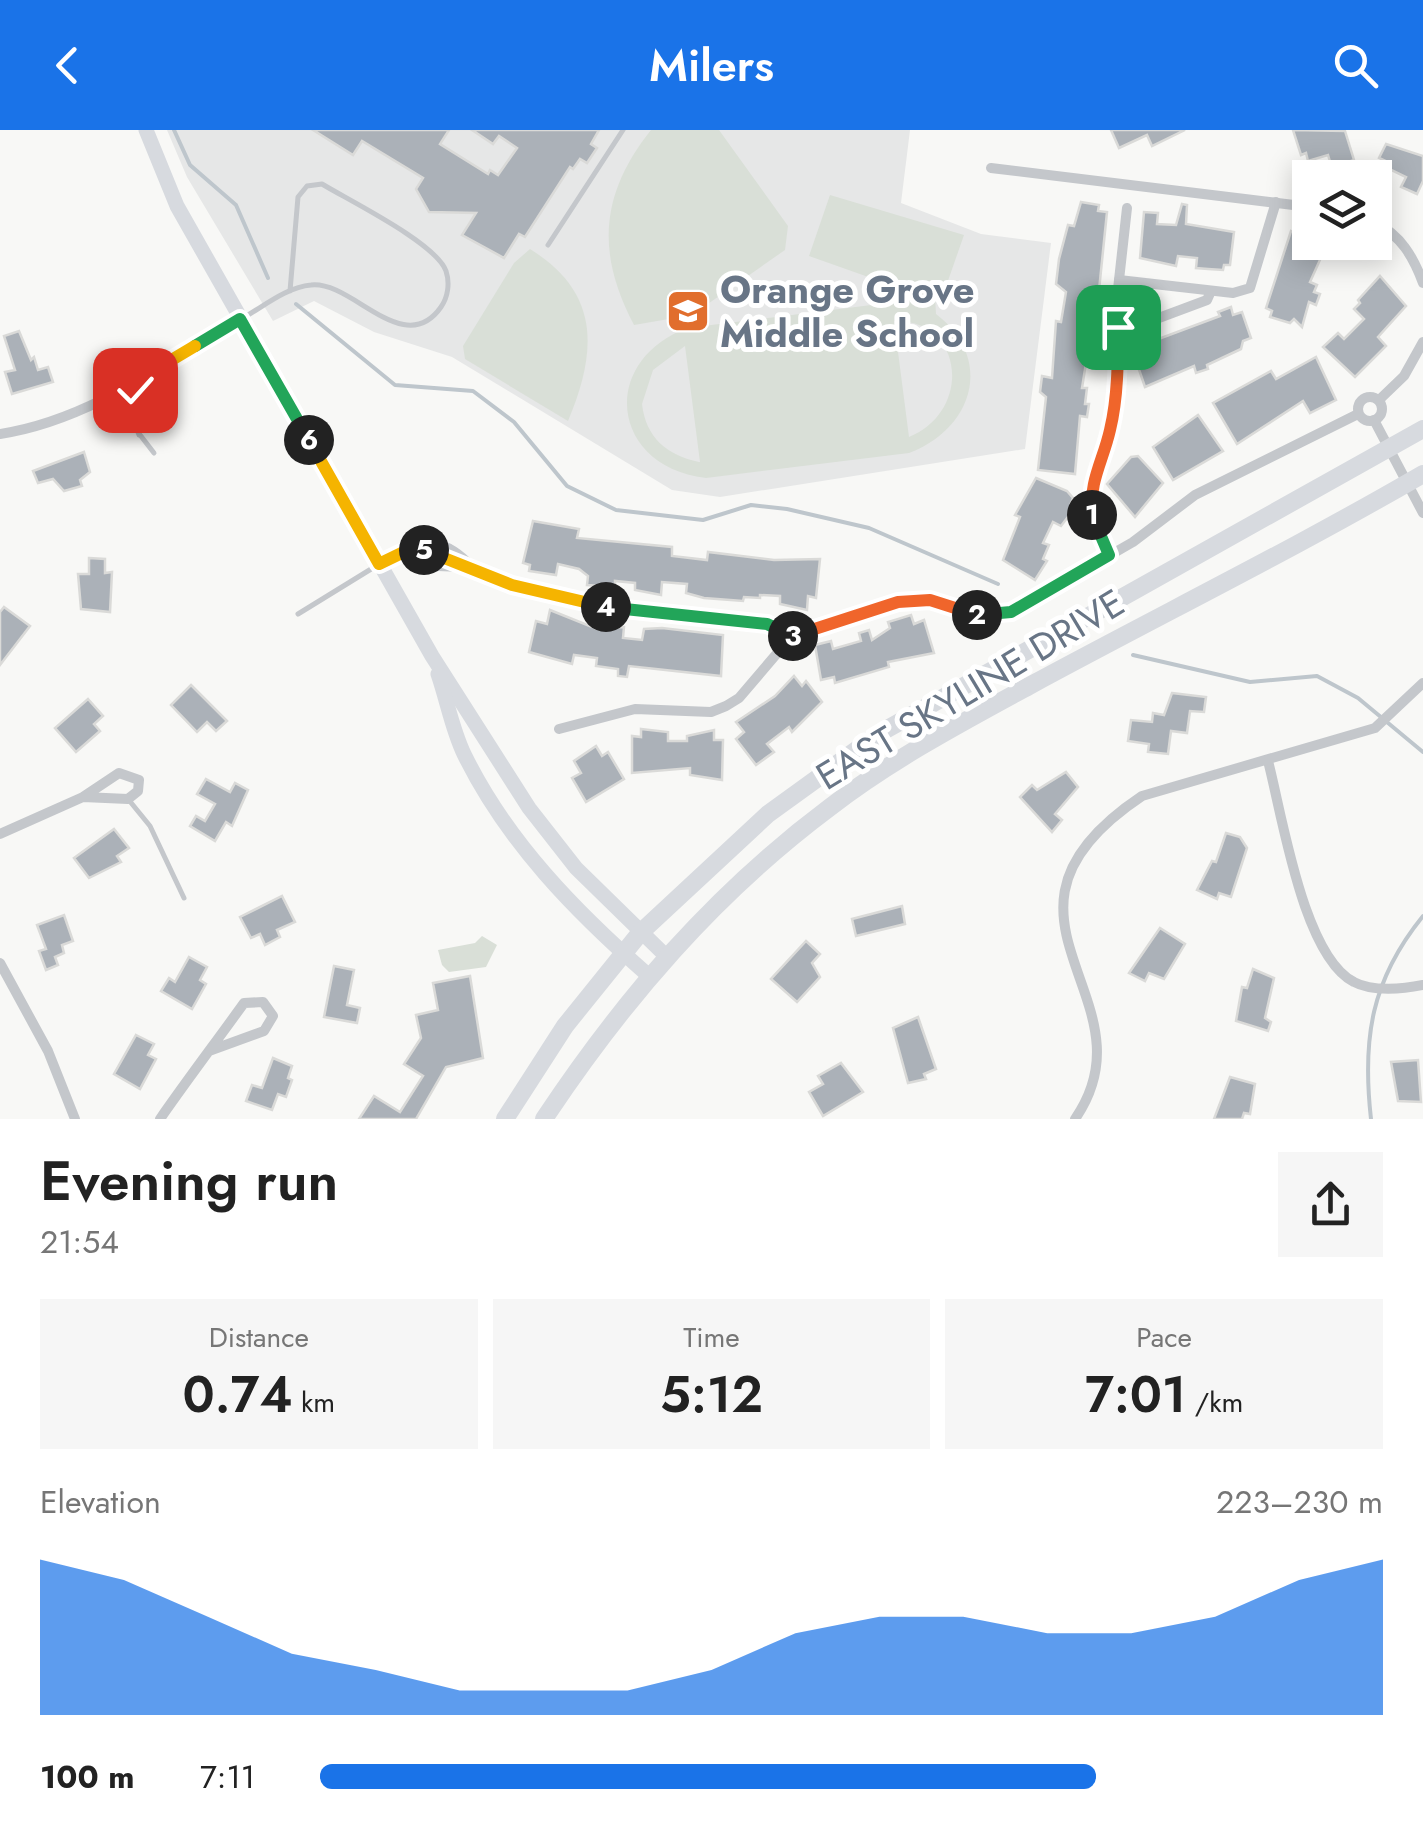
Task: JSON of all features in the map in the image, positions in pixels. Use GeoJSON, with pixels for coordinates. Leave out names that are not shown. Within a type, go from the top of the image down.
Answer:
{"type":"FeatureCollection","features":[{"type":"Feature","properties":{"kind":"main road"},"geometry":{"type":"LineString","coordinates":[[146,130],[177,206],[432,656],[546,832],[666,957]]}},
{"type":"Feature","properties":{"kind":"main road","name":"EAST SKYLINE DRIVE"},"geometry":{"type":"LineString","coordinates":[[504,1119],[565,1026],[640,933],[768,814],[880,733],[1423,428]]}},
{"type":"Feature","properties":{"kind":"main road","name":"EAST SKYLINE DRIVE"},"geometry":{"type":"LineString","coordinates":[[544,1119],[592,1046],[666,957],[772,854],[830,806],[912,752],[1415,479]]}},
{"type":"Feature","properties":{"kind":"main road"},"geometry":{"type":"LineString","coordinates":[[432,656],[463,752],[504,820],[552,883],[649,976]]}},
{"type":"Feature","properties":{"kind":"street"},"geometry":{"type":"LineString","coordinates":[[990,168],[1292,204]]}},
{"type":"Feature","properties":{"kind":"street"},"geometry":{"type":"LineString","coordinates":[[1119,280],[1233,293],[1250,288],[1276,202]]}},
{"type":"Feature","properties":{"kind":"street"},"geometry":{"type":"LineString","coordinates":[[1109,555],[1092,516],[1090,498],[1115,405],[1119,280],[1128,208]]}},
{"type":"Feature","properties":{"kind":"street"},"geometry":{"type":"LineString","coordinates":[[1392,233],[1412,256],[1423,283]]}},
{"type":"Feature","properties":{"kind":"street"},"geometry":{"type":"LineString","coordinates":[[1118,327],[1132,328],[1207,300],[1211,291]]}},
{"type":"Feature","properties":{"kind":"street"},"geometry":{"type":"LineString","coordinates":[[0,434],[21,431],[110,396],[240,319]]}},
{"type":"Feature","properties":{"kind":"street"},"geometry":{"type":"LineString","coordinates":[[1379,400],[1404,376],[1423,342]]}},
{"type":"Feature","properties":{"kind":"street"},"geometry":{"type":"LineString","coordinates":[[1372,396],[1379,400],[1382,412],[1374,420],[1367,421],[1358,414],[1361,399],[1372,396]]}},
{"type":"Feature","properties":{"kind":"street"},"geometry":{"type":"LineString","coordinates":[[559,729],[636,709],[711,712],[726,706],[791,637],[898,602],[918,600],[996,616],[1033,602],[1194,495],[1358,414]]}},
{"type":"Feature","properties":{"kind":"street"},"geometry":{"type":"LineString","coordinates":[[1374,420],[1389,448],[1415,479],[1423,513]]}},
{"type":"Feature","properties":{"kind":"street"},"geometry":{"type":"LineString","coordinates":[[379,564],[418,547],[444,544],[473,567],[512,585],[575,602],[767,624],[791,637]]}},
{"type":"Feature","properties":{"kind":"street"},"geometry":{"type":"LineString","coordinates":[[418,547],[438,566],[473,567]]}},
{"type":"Feature","properties":{"kind":"street"},"geometry":{"type":"LineString","coordinates":[[1075,1119],[1090,1097],[1098,1074],[1097,1040],[1065,934],[1063,900],[1069,868],[1112,816],[1142,796],[1375,728],[1423,683]]}},
{"type":"Feature","properties":{"kind":"street"},"geometry":{"type":"LineString","coordinates":[[1268,761],[1310,918],[1331,963],[1355,984],[1402,989],[1423,985]]}},
{"type":"Feature","properties":{"kind":"street"},"geometry":{"type":"LineString","coordinates":[[0,834],[83,797],[123,772],[139,780],[138,791],[128,799],[83,797]]}},
{"type":"Feature","properties":{"kind":"street"},"geometry":{"type":"LineString","coordinates":[[0,963],[4,982],[48,1050],[75,1119]]}},
{"type":"Feature","properties":{"kind":"street"},"geometry":{"type":"LineString","coordinates":[[160,1119],[209,1051],[244,1004],[264,1002],[273,1016],[264,1031],[209,1051]]}},
{"type":"Feature","properties":{"kind":"lane"},"geometry":{"type":"LineString","coordinates":[[548,244],[623,130]]}},
{"type":"Feature","properties":{"kind":"lane"},"geometry":{"type":"LineString","coordinates":[[240,319],[290,291],[326,284],[393,322],[406,325],[432,316],[442,306],[448,280],[436,255],[322,184],[307,186],[298,197],[290,291]]}},
{"type":"Feature","properties":{"kind":"lane"},"geometry":{"type":"LineString","coordinates":[[140,438],[132,400],[148,374]]}},
{"type":"Feature","properties":{"kind":"lane"},"geometry":{"type":"LineString","coordinates":[[110,396],[154,453]]}},
{"type":"Feature","properties":{"kind":"lane"},"geometry":{"type":"LineString","coordinates":[[298,614],[379,564]]}},
{"type":"Feature","properties":{"kind":"lane"},"geometry":{"type":"LineString","coordinates":[[128,799],[150,826],[184,898]]}},
{"type":"Feature","properties":{"kind":"shaded area","name":"Orange Grove Middle School"},"geometry":{"type":"Polygon","coordinates":[[[167,130],[910,130],[901,203],[981,234],[1051,243],[1025,449],[720,497],[672,490],[452,357],[374,332],[314,301],[273,321],[187,177],[167,130]]]}},
{"type":"Feature","properties":{"kind":"shaded area"},"geometry":{"type":"Polygon","coordinates":[[[651,130],[719,130],[788,226],[785,250],[692,315],[634,325],[613,273],[609,225],[621,177],[651,130]]]}},
{"type":"Feature","properties":{"kind":"shaded area"},"geometry":{"type":"Polygon","coordinates":[[[830,195],[964,235],[943,295],[878,273],[874,279],[809,256],[830,195]]]}},
{"type":"Feature","properties":{"kind":"shaded area"},"geometry":{"type":"Polygon","coordinates":[[[530,249],[570,285],[586,326],[584,371],[568,421],[465,359],[463,346],[514,263],[530,249]]]}},
{"type":"Feature","properties":{"kind":"shaded area"},"geometry":{"type":"Polygon","coordinates":[[[935,297],[936,314],[966,351],[969,391],[949,427],[909,453],[706,478],[674,470],[650,455],[635,435],[627,412],[629,388],[639,364],[658,344],[687,328],[935,297]],[[894,321],[909,437],[930,424],[944,408],[952,368],[935,335],[917,324],[894,321]],[[685,346],[653,370],[642,404],[648,426],[660,443],[677,455],[700,462],[685,346]]]}},
{"type":"Feature","properties":{"kind":"shaded area"},"geometry":{"type":"Polygon","coordinates":[[[482,936],[497,945],[486,967],[449,972],[442,965],[438,950],[475,943],[482,936]]]}},
{"type":"Feature","properties":{"kind":"building"},"geometry":{"type":"Polygon","coordinates":[[[313,130],[449,130],[440,144],[488,174],[490,170],[498,175],[517,148],[499,136],[493,144],[472,130],[599,130],[591,144],[597,148],[587,163],[580,159],[573,169],[570,167],[525,237],[519,234],[504,258],[462,235],[476,213],[429,212],[416,189],[423,178],[362,141],[353,155],[313,130]]]}},
{"type":"Feature","properties":{"kind":"building"},"geometry":{"type":"Polygon","coordinates":[[[1111,130],[1185,130],[1152,146],[1147,135],[1119,148],[1111,130]]]}},
{"type":"Feature","properties":{"kind":"building"},"geometry":{"type":"Polygon","coordinates":[[[1293,130],[1345,131],[1354,160],[1330,160],[1328,155],[1308,160],[1306,153],[1301,155],[1293,130]]]}},
{"type":"Feature","properties":{"kind":"building"},"geometry":{"type":"Polygon","coordinates":[[[1386,144],[1423,156],[1423,181],[1417,194],[1401,187],[1406,177],[1392,170],[1392,160],[1379,158],[1386,144]]]}},
{"type":"Feature","properties":{"kind":"building"},"geometry":{"type":"Polygon","coordinates":[[[1081,202],[1099,205],[1098,211],[1107,212],[1093,349],[1100,350],[1098,365],[1086,363],[1082,388],[1087,388],[1085,404],[1089,404],[1087,417],[1080,416],[1075,474],[1038,470],[1046,397],[1040,392],[1042,376],[1052,378],[1056,321],[1061,322],[1066,292],[1056,284],[1059,259],[1068,225],[1074,226],[1081,202]]]}},
{"type":"Feature","properties":{"kind":"building"},"geometry":{"type":"Polygon","coordinates":[[[1182,204],[1187,205],[1186,224],[1234,232],[1230,265],[1224,265],[1223,270],[1196,268],[1197,258],[1178,256],[1176,266],[1140,258],[1144,212],[1158,213],[1157,224],[1176,225],[1182,204]]]}},
{"type":"Feature","properties":{"kind":"building"},"geometry":{"type":"Polygon","coordinates":[[[1291,231],[1292,260],[1320,260],[1310,282],[1317,285],[1314,292],[1320,294],[1316,305],[1309,302],[1302,327],[1294,319],[1290,323],[1270,317],[1272,311],[1266,308],[1291,231]]]}},
{"type":"Feature","properties":{"kind":"building"},"geometry":{"type":"Polygon","coordinates":[[[1380,276],[1406,306],[1378,337],[1386,346],[1355,377],[1323,347],[1338,333],[1344,339],[1364,319],[1354,309],[1380,276]]]}},
{"type":"Feature","properties":{"kind":"building"},"geometry":{"type":"Polygon","coordinates":[[[1231,307],[1233,315],[1242,312],[1251,338],[1243,341],[1241,349],[1207,365],[1208,369],[1196,373],[1194,366],[1145,387],[1134,355],[1139,353],[1137,347],[1220,316],[1218,312],[1231,307]]]}},
{"type":"Feature","properties":{"kind":"building"},"geometry":{"type":"Polygon","coordinates":[[[19,331],[31,360],[34,357],[38,370],[48,367],[53,382],[12,394],[5,372],[15,370],[4,336],[19,331]]]}},
{"type":"Feature","properties":{"kind":"building"},"geometry":{"type":"Polygon","coordinates":[[[1316,357],[1336,400],[1310,413],[1303,401],[1237,444],[1213,403],[1271,371],[1276,379],[1316,357]]]}},
{"type":"Feature","properties":{"kind":"building"},"geometry":{"type":"Polygon","coordinates":[[[1198,415],[1223,451],[1173,480],[1153,447],[1198,415]]]}},
{"type":"Feature","properties":{"kind":"building"},"geometry":{"type":"Polygon","coordinates":[[[84,452],[90,472],[80,480],[82,486],[64,491],[53,479],[38,483],[33,471],[84,452]]]}},
{"type":"Feature","properties":{"kind":"building"},"geometry":{"type":"Polygon","coordinates":[[[1138,456],[1163,483],[1135,517],[1107,484],[1131,457],[1138,456]]]}},
{"type":"Feature","properties":{"kind":"building"},"geometry":{"type":"Polygon","coordinates":[[[1036,478],[1067,491],[1073,498],[1071,503],[1077,505],[1061,526],[1053,522],[1043,543],[1049,545],[1043,559],[1047,561],[1035,580],[1003,560],[1020,517],[1015,515],[1036,478]]]}},
{"type":"Feature","properties":{"kind":"building"},"geometry":{"type":"Polygon","coordinates":[[[533,521],[579,529],[577,538],[672,547],[672,556],[707,560],[708,552],[774,560],[820,559],[816,598],[808,596],[807,610],[780,604],[780,596],[744,597],[743,601],[704,598],[686,593],[687,584],[662,582],[661,595],[635,590],[635,583],[615,581],[615,587],[587,585],[588,576],[579,569],[558,564],[556,575],[529,571],[530,565],[523,563],[533,521]]]}},
{"type":"Feature","properties":{"kind":"building"},"geometry":{"type":"Polygon","coordinates":[[[89,558],[105,559],[105,573],[112,572],[110,612],[81,609],[78,574],[89,574],[89,558]]]}},
{"type":"Feature","properties":{"kind":"building"},"geometry":{"type":"Polygon","coordinates":[[[4,607],[30,626],[0,665],[0,612],[4,607]]]}},
{"type":"Feature","properties":{"kind":"building"},"geometry":{"type":"Polygon","coordinates":[[[550,610],[597,629],[624,627],[623,638],[642,640],[644,629],[662,628],[723,635],[721,676],[629,666],[627,677],[618,676],[618,669],[596,666],[597,658],[574,655],[572,664],[529,652],[536,621],[547,624],[550,610]]]}},
{"type":"Feature","properties":{"kind":"building"},"geometry":{"type":"Polygon","coordinates":[[[911,615],[914,624],[924,620],[934,653],[888,662],[889,667],[835,683],[834,677],[821,680],[815,645],[831,641],[833,649],[861,641],[859,633],[869,630],[872,640],[890,628],[888,622],[911,615]]]}},
{"type":"Feature","properties":{"kind":"building"},"geometry":{"type":"Polygon","coordinates":[[[794,676],[802,686],[806,681],[822,702],[792,732],[789,727],[767,744],[774,752],[756,765],[736,739],[744,732],[736,722],[775,696],[794,676]]]}},
{"type":"Feature","properties":{"kind":"building"},"geometry":{"type":"Polygon","coordinates":[[[191,685],[227,721],[216,731],[207,722],[197,732],[171,705],[191,685]]]}},
{"type":"Feature","properties":{"kind":"building"},"geometry":{"type":"Polygon","coordinates":[[[1172,693],[1206,697],[1204,712],[1190,711],[1187,733],[1171,731],[1168,754],[1148,752],[1149,744],[1128,741],[1131,720],[1152,722],[1153,713],[1164,715],[1172,693]]]}},
{"type":"Feature","properties":{"kind":"building"},"geometry":{"type":"Polygon","coordinates":[[[88,699],[103,716],[94,724],[100,731],[76,752],[55,728],[88,699]]]}},
{"type":"Feature","properties":{"kind":"building"},"geometry":{"type":"Polygon","coordinates":[[[641,729],[668,732],[668,741],[687,741],[687,736],[714,730],[714,740],[723,740],[722,780],[690,775],[690,768],[632,773],[632,736],[641,737],[641,729]]]}},
{"type":"Feature","properties":{"kind":"building"},"geometry":{"type":"Polygon","coordinates":[[[596,746],[602,756],[608,752],[624,779],[586,802],[572,778],[581,773],[574,761],[596,746]]]}},
{"type":"Feature","properties":{"kind":"building"},"geometry":{"type":"Polygon","coordinates":[[[1066,772],[1078,787],[1055,814],[1062,820],[1052,832],[1020,797],[1032,785],[1037,790],[1066,772]]]}},
{"type":"Feature","properties":{"kind":"building"},"geometry":{"type":"Polygon","coordinates":[[[206,779],[230,792],[235,783],[248,790],[232,826],[226,822],[215,841],[190,826],[196,816],[205,821],[215,804],[197,794],[206,779]]]}},
{"type":"Feature","properties":{"kind":"building"},"geometry":{"type":"Polygon","coordinates":[[[114,829],[129,848],[117,856],[121,862],[89,878],[74,858],[114,829]]]}},
{"type":"Feature","properties":{"kind":"building"},"geometry":{"type":"Polygon","coordinates":[[[1226,833],[1240,837],[1247,848],[1231,897],[1219,893],[1217,899],[1197,890],[1212,861],[1216,862],[1226,833]]]}},
{"type":"Feature","properties":{"kind":"building"},"geometry":{"type":"Polygon","coordinates":[[[282,896],[295,922],[277,930],[280,937],[265,945],[260,934],[251,938],[240,917],[282,896]]]}},
{"type":"Feature","properties":{"kind":"building"},"geometry":{"type":"Polygon","coordinates":[[[902,906],[905,924],[856,936],[852,919],[902,906]]]}},
{"type":"Feature","properties":{"kind":"building"},"geometry":{"type":"Polygon","coordinates":[[[64,915],[73,941],[62,945],[64,953],[55,957],[58,965],[46,970],[39,951],[46,949],[37,925],[64,915]]]}},
{"type":"Feature","properties":{"kind":"building"},"geometry":{"type":"Polygon","coordinates":[[[1160,928],[1185,944],[1164,979],[1149,973],[1145,981],[1129,973],[1160,928]]]}},
{"type":"Feature","properties":{"kind":"building"},"geometry":{"type":"Polygon","coordinates":[[[806,941],[820,954],[812,963],[820,977],[797,1002],[771,979],[806,941]]]}},
{"type":"Feature","properties":{"kind":"building"},"geometry":{"type":"Polygon","coordinates":[[[189,957],[207,967],[200,980],[206,984],[192,1009],[161,991],[169,978],[175,982],[189,957]]]}},
{"type":"Feature","properties":{"kind":"building"},"geometry":{"type":"Polygon","coordinates":[[[334,966],[354,970],[347,1005],[360,1008],[357,1023],[324,1017],[334,966]]]}},
{"type":"Feature","properties":{"kind":"building"},"geometry":{"type":"Polygon","coordinates":[[[1253,969],[1274,978],[1265,1018],[1271,1022],[1268,1031],[1236,1021],[1242,987],[1247,988],[1253,969]]]}},
{"type":"Feature","properties":{"kind":"building"},"geometry":{"type":"Polygon","coordinates":[[[470,976],[483,1058],[446,1067],[416,1119],[359,1119],[374,1096],[400,1112],[423,1076],[404,1064],[421,1038],[416,1015],[438,1010],[433,983],[470,976]]]}},
{"type":"Feature","properties":{"kind":"building"},"geometry":{"type":"Polygon","coordinates":[[[918,1017],[936,1069],[924,1074],[926,1079],[908,1083],[893,1028],[918,1017]]]}},
{"type":"Feature","properties":{"kind":"building"},"geometry":{"type":"Polygon","coordinates":[[[136,1035],[154,1044],[148,1055],[156,1059],[140,1089],[114,1074],[136,1035]]]}},
{"type":"Feature","properties":{"kind":"building"},"geometry":{"type":"Polygon","coordinates":[[[273,1058],[292,1066],[288,1078],[292,1080],[286,1097],[278,1094],[272,1110],[246,1101],[252,1085],[262,1088],[273,1058]]]}},
{"type":"Feature","properties":{"kind":"building"},"geometry":{"type":"Polygon","coordinates":[[[1418,1060],[1421,1102],[1398,1101],[1391,1062],[1418,1060]]]}},
{"type":"Feature","properties":{"kind":"building"},"geometry":{"type":"Polygon","coordinates":[[[841,1063],[863,1092],[823,1116],[809,1092],[823,1084],[818,1076],[841,1063]]]}},
{"type":"Feature","properties":{"kind":"building"},"geometry":{"type":"Polygon","coordinates":[[[1230,1077],[1255,1084],[1250,1114],[1244,1113],[1242,1119],[1214,1119],[1230,1077]]]}},
{"type":"Feature","properties":{"kind":"waterway"},"geometry":{"type":"LineString","coordinates":[[174,130],[190,165],[236,205],[268,278]]}},
{"type":"Feature","properties":{"kind":"waterway"},"geometry":{"type":"LineString","coordinates":[[296,304],[395,385],[473,391],[514,422],[567,486],[616,510],[703,520],[751,505],[787,509],[869,528],[998,584]]}},
{"type":"Feature","properties":{"kind":"waterway"},"geometry":{"type":"LineString","coordinates":[[1133,655],[1250,682],[1317,676],[1358,698],[1423,752]]}},
{"type":"Feature","properties":{"kind":"waterway"},"geometry":{"type":"LineString","coordinates":[[1371,1119],[1368,1063],[1374,1012],[1392,963],[1423,916]]}},
{"type":"Feature","properties":{"kind":"place","name":"Orange Grove Middle School"},"geometry":{"type":"Point","coordinates":[688,311]}},
{"type":"Feature","properties":{"kind":"route"},"geometry":{"type":"LineString","coordinates":[[135,390],[148,374],[240,319],[379,564],[418,547],[512,585],[575,602],[767,624],[791,637],[898,602],[930,600],[981,616],[996,616],[1033,602],[1109,555],[1092,516],[1090,498],[1092,478],[1110,434],[1115,405],[1118,327]]}}]}
